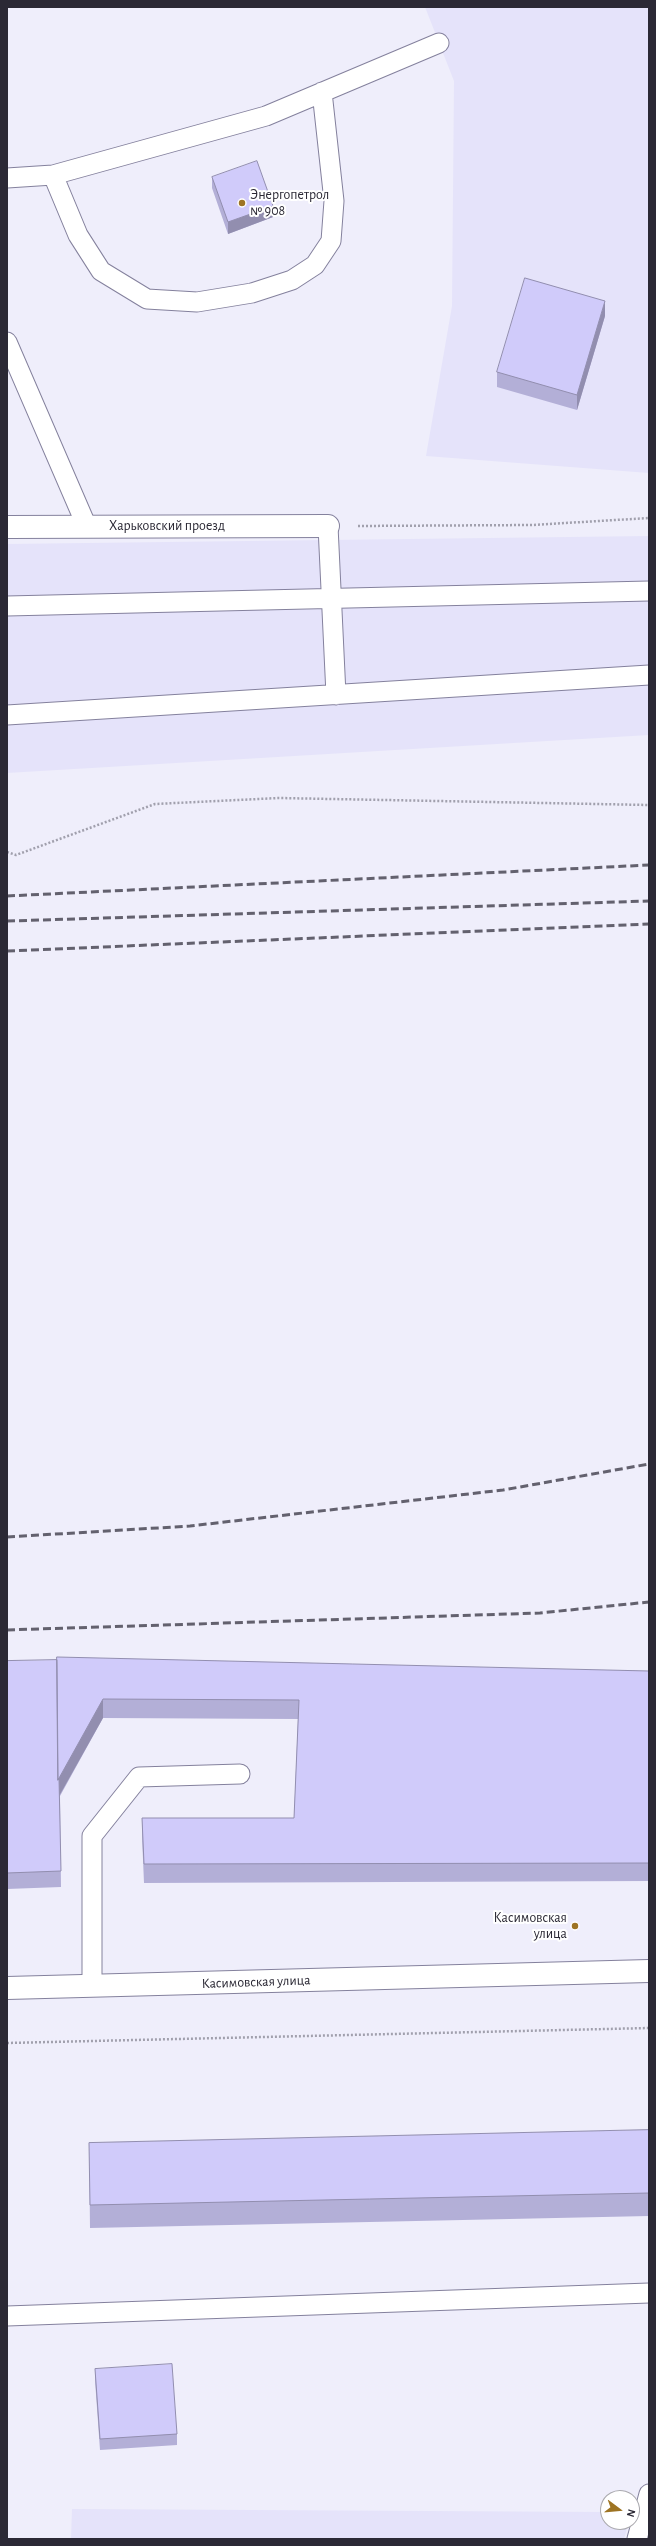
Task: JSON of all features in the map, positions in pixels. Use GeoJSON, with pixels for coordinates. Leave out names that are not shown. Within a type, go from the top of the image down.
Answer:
{"type":"FeatureCollection","features":[{"type":"Feature","properties":{"kind":"street","name":"Харьковский проезд"},"geometry":{"type":"LineString","coordinates":[[7,527],[328,526]]}},
{"type":"Feature","properties":{"kind":"street","name":"Касимовская улица"},"geometry":{"type":"LineString","coordinates":[[7,1988],[649,1971]]}},
{"type":"Feature","properties":{"kind":"lane"},"geometry":{"type":"LineString","coordinates":[[7,178],[53,175],[266,116],[439,43]]}},
{"type":"Feature","properties":{"kind":"lane"},"geometry":{"type":"LineString","coordinates":[[53,175],[78,236],[101,271],[147,299],[197,302],[252,294],[292,280],[315,265],[332,241],[334,201],[322,92]]}},
{"type":"Feature","properties":{"kind":"lane"},"geometry":{"type":"LineString","coordinates":[[7,342],[87,527]]}},
{"type":"Feature","properties":{"kind":"lane"},"geometry":{"type":"LineString","coordinates":[[328,526],[336,695]]}},
{"type":"Feature","properties":{"kind":"lane"},"geometry":{"type":"LineString","coordinates":[[7,606],[649,591]]}},
{"type":"Feature","properties":{"kind":"lane"},"geometry":{"type":"LineString","coordinates":[[7,715],[649,675]]}},
{"type":"Feature","properties":{"kind":"lane"},"geometry":{"type":"LineString","coordinates":[[92,1986],[92,1836],[139,1777],[240,1774]]}},
{"type":"Feature","properties":{"kind":"lane"},"geometry":{"type":"LineString","coordinates":[[7,2316],[649,2293]]}},
{"type":"Feature","properties":{"kind":"lane"},"geometry":{"type":"LineString","coordinates":[[637,2539],[649,2494]]}},
{"type":"Feature","properties":{"kind":"path"},"geometry":{"type":"LineString","coordinates":[[328,526],[532,525],[649,518]]}},
{"type":"Feature","properties":{"kind":"path"},"geometry":{"type":"LineString","coordinates":[[7,852],[16,855],[154,804],[279,798],[649,805]]}},
{"type":"Feature","properties":{"kind":"path"},"geometry":{"type":"LineString","coordinates":[[7,2043],[649,2028]]}},
{"type":"Feature","properties":{"kind":"shaded area"},"geometry":{"type":"Polygon","coordinates":[[[425,7],[649,7],[649,473],[426,456],[452,306],[454,81],[425,7]]]}},
{"type":"Feature","properties":{"kind":"shaded area"},"geometry":{"type":"Polygon","coordinates":[[[649,536],[649,735],[7,773],[7,544],[649,536]]]}},
{"type":"Feature","properties":{"kind":"shaded area"},"geometry":{"type":"Polygon","coordinates":[[[72,2509],[600,2512],[600,2530],[627,2530],[624,2539],[71,2539],[72,2509]]]}},
{"type":"Feature","properties":{"kind":"building","name":"Энергопетрол № 908"},"geometry":{"type":"Polygon","coordinates":[[[257,161],[273,206],[228,222],[212,177],[257,161]]]}},
{"type":"Feature","properties":{"kind":"building"},"geometry":{"type":"Polygon","coordinates":[[[525,278],[605,301],[577,395],[497,372],[525,278]]]}},
{"type":"Feature","properties":{"kind":"building"},"geometry":{"type":"Polygon","coordinates":[[[57,1657],[649,1671],[649,1863],[144,1864],[142,1818],[294,1818],[299,1700],[103,1699],[58,1780],[57,1657]]]}},
{"type":"Feature","properties":{"kind":"building"},"geometry":{"type":"Polygon","coordinates":[[[57,1660],[58,1780],[59,1778],[61,1871],[7,1873],[7,1661],[57,1660]]]}},
{"type":"Feature","properties":{"kind":"building"},"geometry":{"type":"Polygon","coordinates":[[[649,2130],[649,2193],[90,2205],[89,2143],[649,2130]]]}},
{"type":"Feature","properties":{"kind":"building"},"geometry":{"type":"Polygon","coordinates":[[[172,2364],[177,2434],[100,2439],[95,2369],[172,2364]]]}},
{"type":"Feature","properties":{"kind":"railway"},"geometry":{"type":"LineString","coordinates":[[7,896],[649,865]]}},
{"type":"Feature","properties":{"kind":"railway"},"geometry":{"type":"LineString","coordinates":[[7,921],[649,901]]}},
{"type":"Feature","properties":{"kind":"railway"},"geometry":{"type":"LineString","coordinates":[[7,951],[649,924]]}},
{"type":"Feature","properties":{"kind":"railway"},"geometry":{"type":"LineString","coordinates":[[7,1537],[190,1526],[503,1490],[649,1464]]}},
{"type":"Feature","properties":{"kind":"railway"},"geometry":{"type":"LineString","coordinates":[[7,1630],[540,1613],[649,1602]]}},
{"type":"Feature","properties":{"kind":"place","name":"Энергопетрол № 908"},"geometry":{"type":"Point","coordinates":[242,203]}},
{"type":"Feature","properties":{"kind":"place","name":"Касимовская улица"},"geometry":{"type":"Point","coordinates":[575,1926]}}]}
